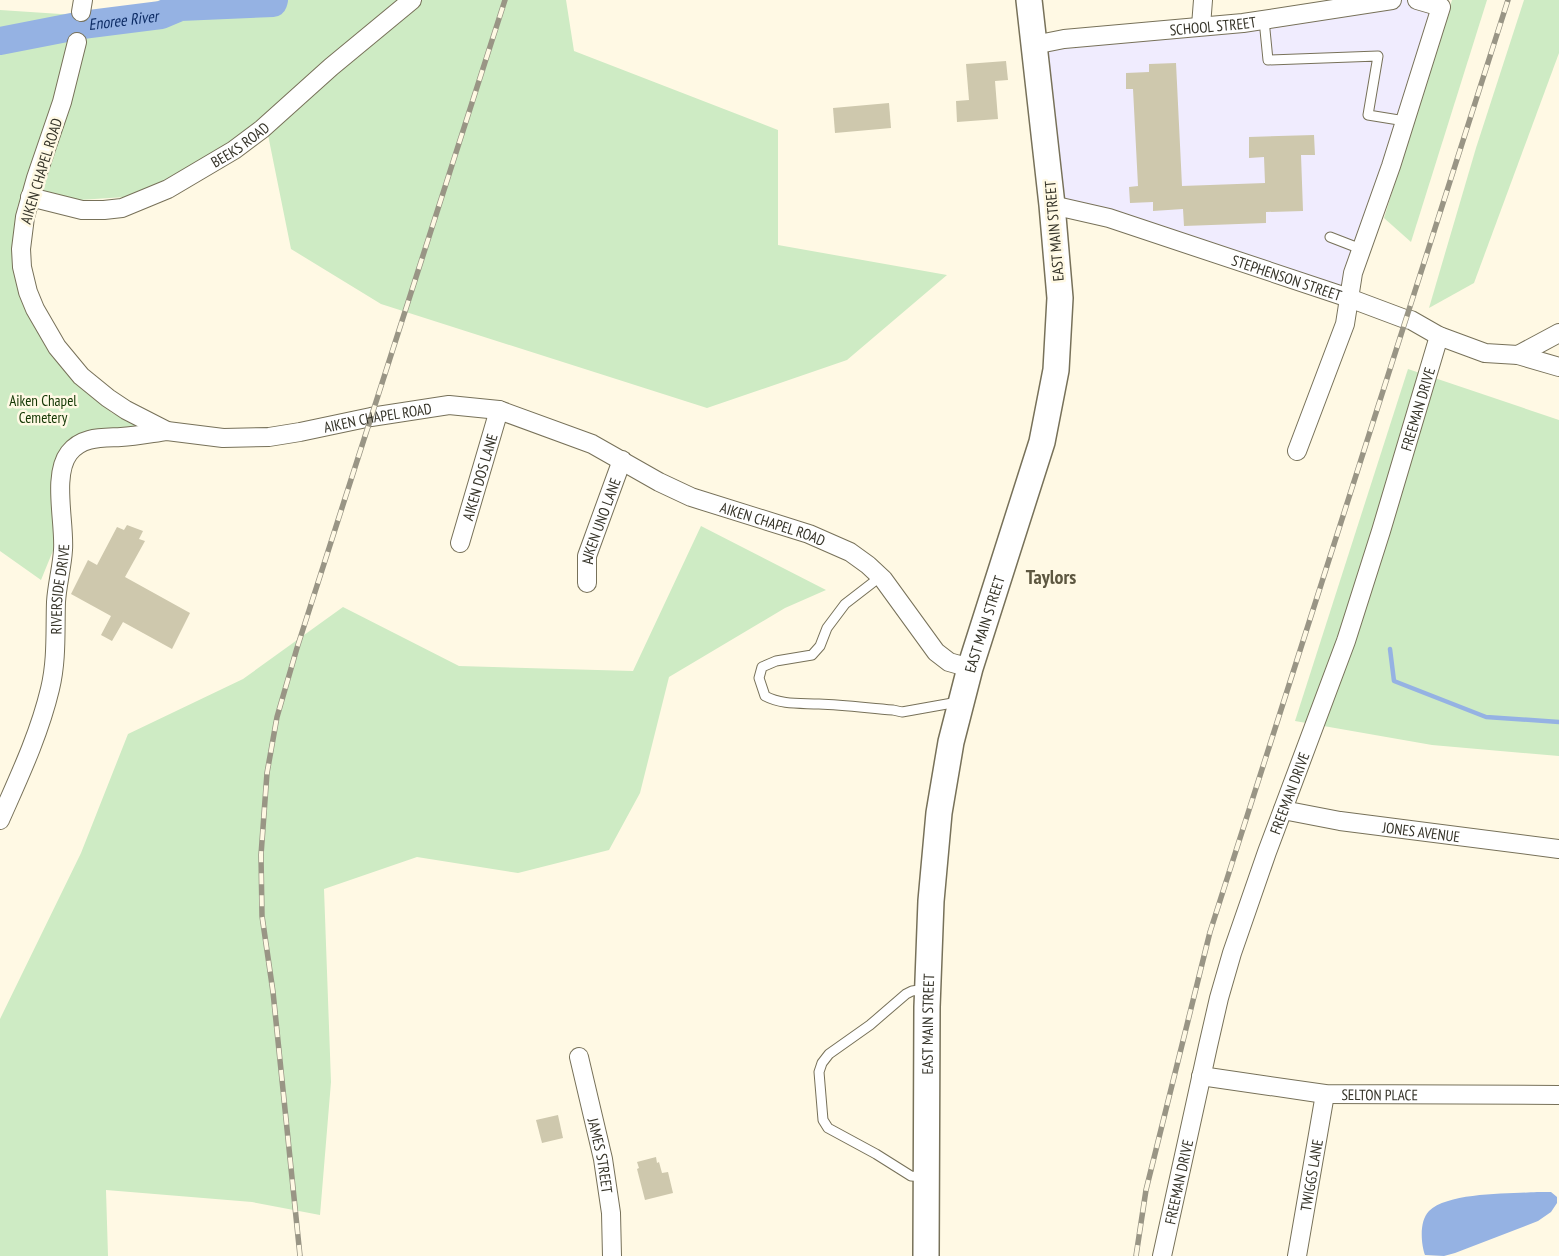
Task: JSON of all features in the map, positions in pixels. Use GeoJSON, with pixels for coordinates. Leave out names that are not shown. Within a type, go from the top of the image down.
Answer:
{"type":"FeatureCollection","features":[{"type":"Feature","properties":{"kind":"street","name":"BEEKS ROAD"},"geometry":{"type":"LineString","coordinates":[[30,197],[82,210],[104,210],[122,208],[168,189],[234,150],[262,129],[331,67],[412,0]]}},
{"type":"Feature","properties":{"kind":"street","name":"EAST MAIN STREET"},"geometry":{"type":"LineString","coordinates":[[926,1256],[928,989],[931,902],[938,813],[951,742],[970,668],[1042,442],[1056,370],[1060,298],[1052,205],[1029,0]]}},
{"type":"Feature","properties":{"kind":"street"},"geometry":{"type":"LineString","coordinates":[[1201,26],[1203,0]]}},
{"type":"Feature","properties":{"kind":"street","name":"SCHOOL STREET"},"geometry":{"type":"LineString","coordinates":[[1034,45],[1064,39],[1242,23],[1392,0]]}},
{"type":"Feature","properties":{"kind":"street"},"geometry":{"type":"LineString","coordinates":[[1297,451],[1345,324],[1352,274],[1442,7],[1417,0]]}},
{"type":"Feature","properties":{"kind":"street","name":"AIKEN CHAPEL ROAD"},"geometry":{"type":"LineString","coordinates":[[77,42],[62,102],[30,197],[22,233],[22,267],[28,292],[57,347],[81,376],[126,410],[167,431],[223,438],[250,438],[300,432],[371,417],[449,405],[499,410],[592,444],[691,498],[774,522],[850,552],[868,564],[880,576],[936,652],[950,662],[970,668]]}},
{"type":"Feature","properties":{"kind":"street","name":"STEPHENSON STREET"},"geometry":{"type":"LineString","coordinates":[[1052,205],[1109,218],[1349,298],[1405,320],[1411,320],[1439,336],[1485,353],[1518,355],[1559,367]]}},
{"type":"Feature","properties":{"kind":"street"},"geometry":{"type":"LineString","coordinates":[[1518,355],[1559,333]]}},
{"type":"Feature","properties":{"kind":"street","name":"FREEMAN DRIVE"},"geometry":{"type":"LineString","coordinates":[[1162,1256],[1219,998],[1232,953],[1267,852],[1346,641],[1439,336]]}},
{"type":"Feature","properties":{"kind":"street","name":"AIKEN DOS LANE"},"geometry":{"type":"LineString","coordinates":[[460,543],[499,410]]}},
{"type":"Feature","properties":{"kind":"street","name":"RIVERSIDE DRIVE"},"geometry":{"type":"LineString","coordinates":[[0,820],[33,743],[50,689],[54,668],[56,600],[64,528],[60,482],[65,460],[74,448],[95,438],[122,437],[167,431]]}},
{"type":"Feature","properties":{"kind":"street","name":"AIKEN UNO LANE"},"geometry":{"type":"LineString","coordinates":[[587,583],[587,556],[622,460]]}},
{"type":"Feature","properties":{"kind":"street","name":"JONES AVENUE"},"geometry":{"type":"LineString","coordinates":[[1283,810],[1340,821],[1559,849]]}},
{"type":"Feature","properties":{"kind":"street","name":"JAMES STREET"},"geometry":{"type":"LineString","coordinates":[[579,1057],[603,1159],[611,1213],[612,1256]]}},
{"type":"Feature","properties":{"kind":"street","name":"SELTON PLACE"},"geometry":{"type":"LineString","coordinates":[[1201,1076],[1325,1094],[1559,1095]]}},
{"type":"Feature","properties":{"kind":"street","name":"TWIGGS LANE"},"geometry":{"type":"LineString","coordinates":[[1297,1256],[1325,1094]]}},
{"type":"Feature","properties":{"kind":"lane"},"geometry":{"type":"LineString","coordinates":[[1264,20],[1268,60],[1378,56],[1368,115],[1405,121]]}},
{"type":"Feature","properties":{"kind":"lane"},"geometry":{"type":"LineString","coordinates":[[1330,237],[1361,249]]}},
{"type":"Feature","properties":{"kind":"lane"},"geometry":{"type":"LineString","coordinates":[[880,576],[845,604],[827,628],[820,646],[812,655],[776,661],[762,667],[759,678],[765,696],[774,701],[793,704],[820,704],[902,712],[962,701]]}},
{"type":"Feature","properties":{"kind":"lane"},"geometry":{"type":"LineString","coordinates":[[926,1177],[911,1176],[876,1154],[828,1128],[823,1120],[819,1072],[822,1063],[829,1054],[870,1025],[906,994],[912,991],[928,989]]}},
{"type":"Feature","properties":{"kind":"shaded area"},"geometry":{"type":"Polygon","coordinates":[[[1392,0],[1417,0],[1441,7],[1349,298],[1052,205],[1034,45],[1392,0]]]}},
{"type":"Feature","properties":{"kind":"green space","name":"Aiken Chapel Cemetery"},"geometry":{"type":"Polygon","coordinates":[[[162,0],[566,0],[574,51],[778,130],[778,245],[947,275],[847,360],[707,408],[381,304],[291,249],[266,125],[140,196],[18,204],[13,244],[19,292],[39,334],[57,361],[81,387],[112,413],[142,427],[67,443],[59,536],[41,580],[0,551],[0,10],[106,17],[162,0]]]}},
{"type":"Feature","properties":{"kind":"green space"},"geometry":{"type":"Polygon","coordinates":[[[1452,0],[1487,0],[1411,242],[1384,218],[1452,0]]]}},
{"type":"Feature","properties":{"kind":"green space"},"geometry":{"type":"Polygon","coordinates":[[[1524,0],[1559,0],[1559,53],[1474,283],[1429,308],[1476,148],[1524,0]]]}},
{"type":"Feature","properties":{"kind":"green space"},"geometry":{"type":"Polygon","coordinates":[[[1408,369],[1559,420],[1559,756],[1432,745],[1295,721],[1408,369]]]}},
{"type":"Feature","properties":{"kind":"green space"},"geometry":{"type":"Polygon","coordinates":[[[701,526],[826,590],[785,608],[669,677],[640,793],[609,850],[518,873],[417,857],[324,889],[331,1082],[320,1215],[252,1202],[106,1190],[108,1256],[0,1256],[0,1019],[81,853],[128,734],[243,679],[343,607],[459,666],[633,671],[701,526]]]}},
{"type":"Feature","properties":{"kind":"water"},"geometry":{"type":"Polygon","coordinates":[[[1551,1192],[1557,1197],[1557,1203],[1551,1212],[1538,1221],[1455,1253],[1444,1256],[1425,1255],[1422,1226],[1429,1211],[1438,1205],[1450,1200],[1480,1195],[1551,1192]]]}},
{"type":"Feature","properties":{"kind":"building"},"geometry":{"type":"Polygon","coordinates":[[[1006,61],[1008,80],[995,81],[998,119],[957,122],[956,101],[969,100],[966,64],[1006,61]]]}},
{"type":"Feature","properties":{"kind":"building"},"geometry":{"type":"Polygon","coordinates":[[[1176,63],[1182,186],[1265,183],[1264,157],[1249,158],[1249,137],[1314,135],[1315,155],[1301,155],[1303,211],[1266,212],[1266,223],[1184,226],[1183,209],[1153,211],[1153,202],[1130,203],[1129,187],[1138,186],[1133,89],[1126,89],[1126,73],[1149,72],[1149,64],[1176,63]]]}},
{"type":"Feature","properties":{"kind":"building"},"geometry":{"type":"Polygon","coordinates":[[[889,103],[891,128],[835,133],[833,108],[889,103]]]}},
{"type":"Feature","properties":{"kind":"building"},"geometry":{"type":"Polygon","coordinates":[[[127,525],[143,531],[139,539],[145,541],[125,577],[190,613],[172,649],[123,622],[112,641],[101,635],[111,616],[71,594],[88,560],[97,565],[117,527],[124,530],[127,525]]]}},
{"type":"Feature","properties":{"kind":"building"},"geometry":{"type":"Polygon","coordinates":[[[558,1115],[563,1138],[542,1143],[536,1120],[558,1115]]]}},
{"type":"Feature","properties":{"kind":"building"},"geometry":{"type":"Polygon","coordinates":[[[656,1157],[662,1173],[668,1172],[673,1193],[645,1200],[637,1162],[656,1157]]]}},
{"type":"Feature","properties":{"kind":"waterway","name":"Enoree River"},"geometry":{"type":"LineString","coordinates":[[0,41],[82,25],[161,15],[180,7],[273,3],[274,0]]}},
{"type":"Feature","properties":{"kind":"waterway"},"geometry":{"type":"LineString","coordinates":[[1390,649],[1394,681],[1486,717],[1559,722]]}},
{"type":"Feature","properties":{"kind":"railway"},"geometry":{"type":"LineString","coordinates":[[300,1256],[273,992],[262,916],[261,855],[267,773],[277,717],[297,648],[505,0]]}},
{"type":"Feature","properties":{"kind":"railway"},"geometry":{"type":"LineString","coordinates":[[1136,1256],[1146,1190],[1210,932],[1508,0]]}},
{"type":"Feature","properties":{"kind":"district","name":"Taylors"},"geometry":{"type":"Point","coordinates":[1051,577]}}]}
